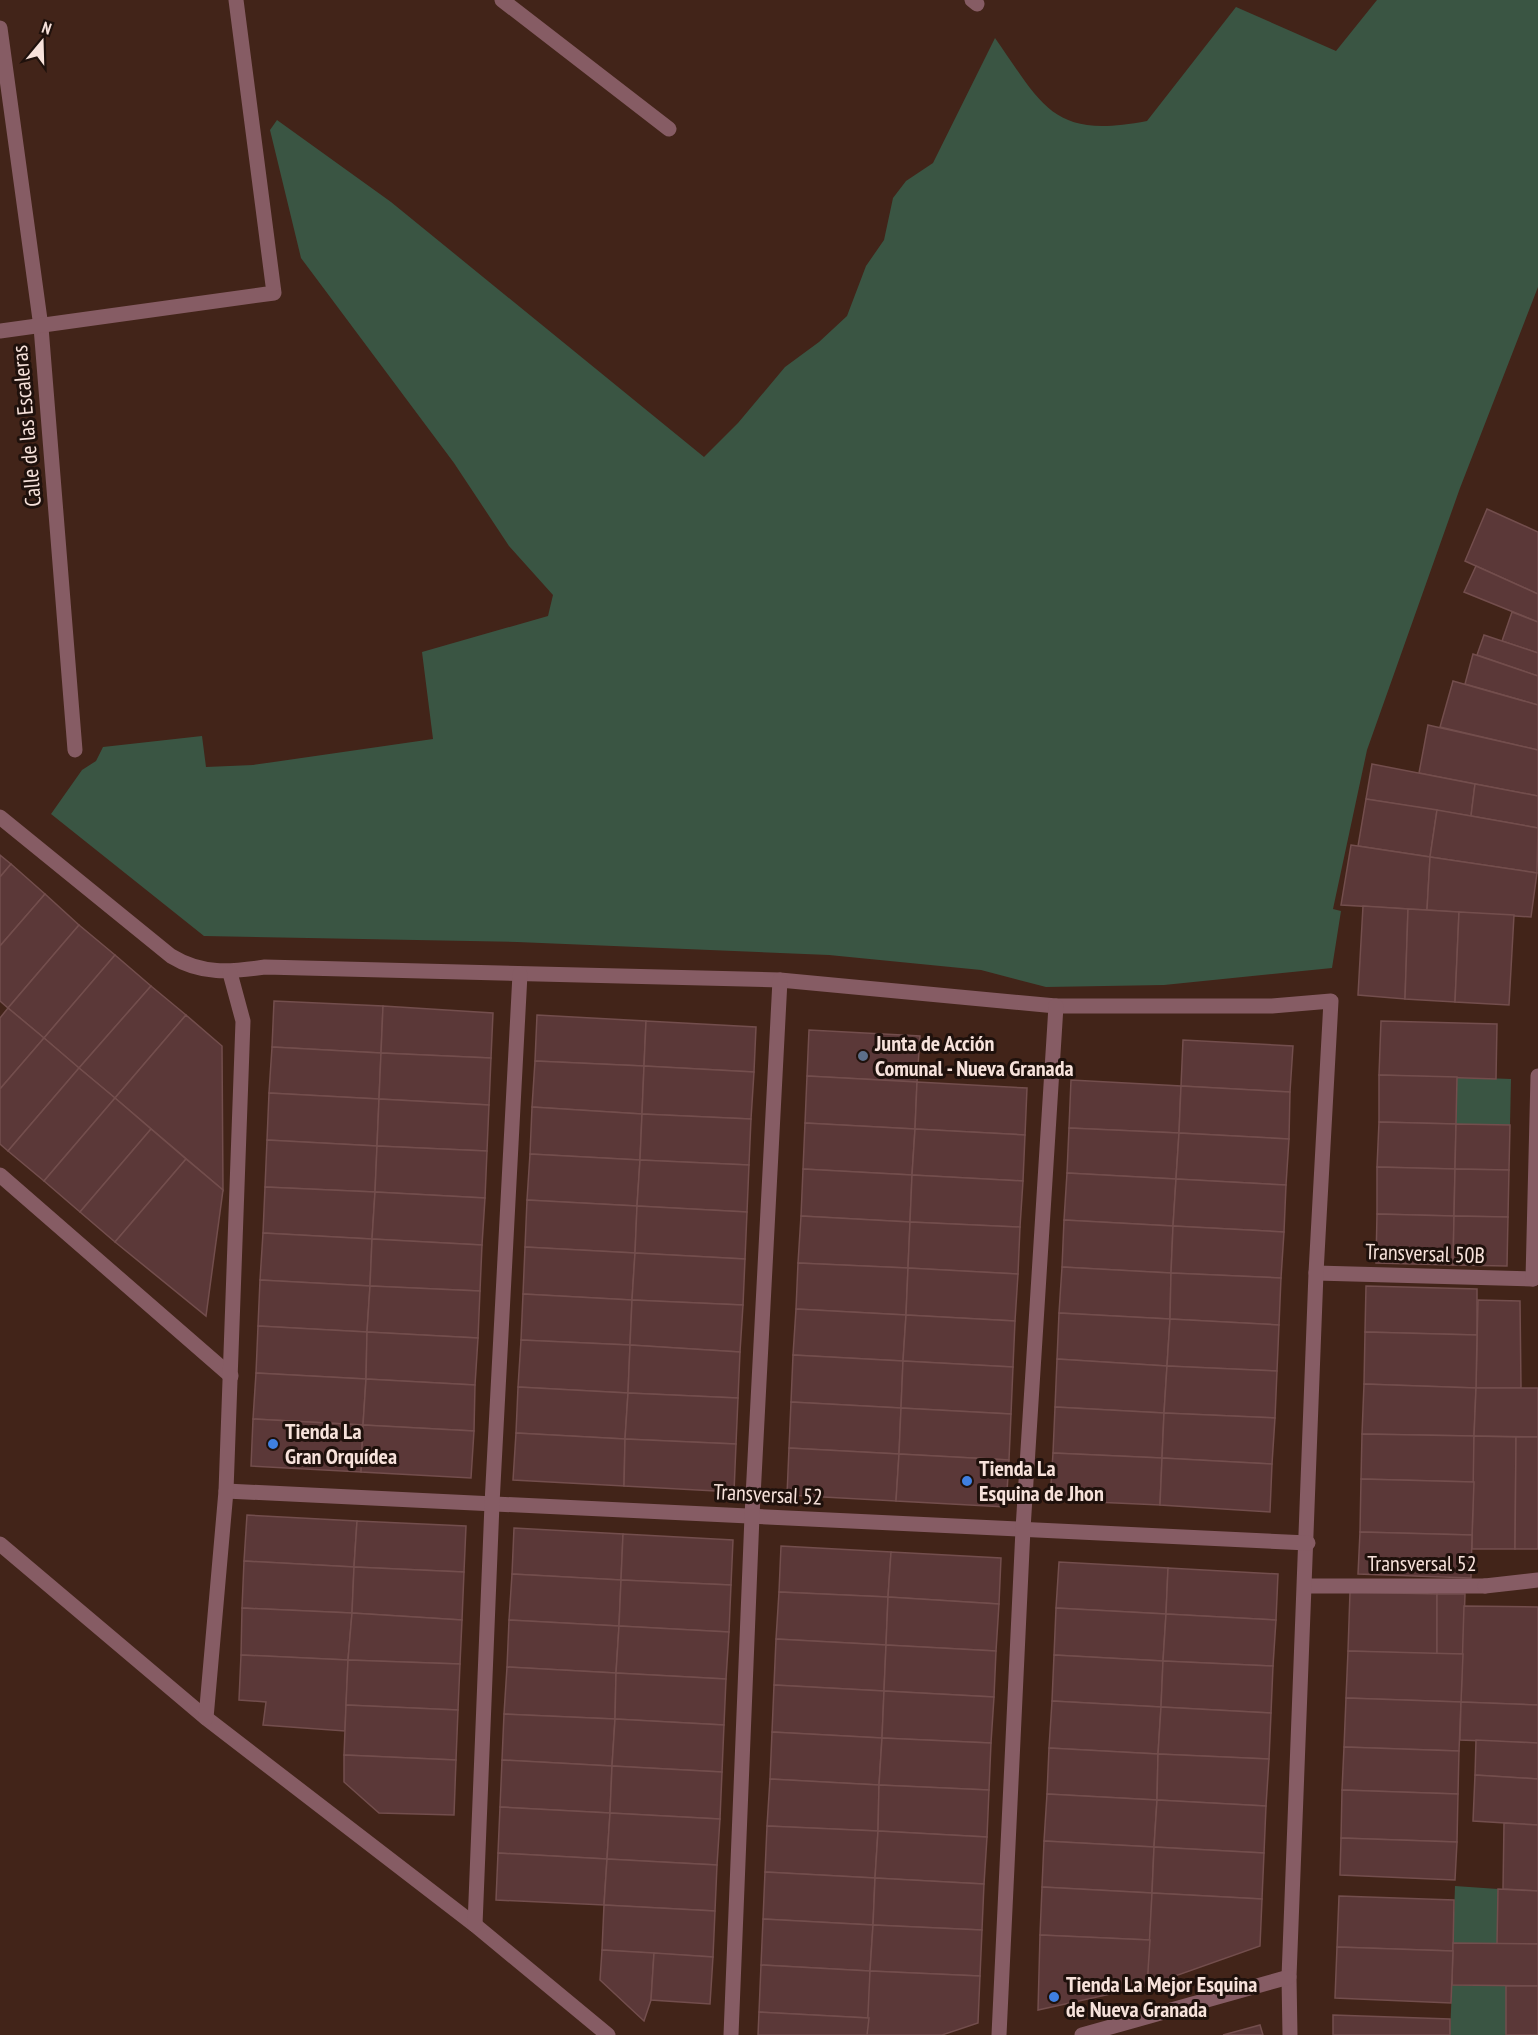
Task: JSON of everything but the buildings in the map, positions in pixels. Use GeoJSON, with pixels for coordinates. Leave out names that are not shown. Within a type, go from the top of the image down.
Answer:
{"type":"FeatureCollection","features":[{"type":"Feature","properties":{"kind":"street"},"geometry":{"type":"LineString","coordinates":[[0,332],[274,293],[236,0]]}},
{"type":"Feature","properties":{"kind":"street"},"geometry":{"type":"LineString","coordinates":[[502,0],[669,129]]}},
{"type":"Feature","properties":{"kind":"street","name":"Calle de las Escaleras"},"geometry":{"type":"LineString","coordinates":[[0,28],[40,327],[75,750]]}},
{"type":"Feature","properties":{"kind":"street"},"geometry":{"type":"LineString","coordinates":[[0,816],[171,956],[187,966],[203,971],[230,973],[265,968],[780,980],[1056,1006],[1272,1006],[1331,1001],[1316,1272],[1308,1543],[1289,1977],[1290,2035]]}},
{"type":"Feature","properties":{"kind":"street"},"geometry":{"type":"LineString","coordinates":[[206,1718],[226,1491],[243,1021],[230,973]]}},
{"type":"Feature","properties":{"kind":"street"},"geometry":{"type":"LineString","coordinates":[[475,1925],[492,1504],[520,974]]}},
{"type":"Feature","properties":{"kind":"street"},"geometry":{"type":"LineString","coordinates":[[731,2035],[753,1516],[780,980]]}},
{"type":"Feature","properties":{"kind":"street"},"geometry":{"type":"LineString","coordinates":[[999,2035],[1023,1529],[1056,1006]]}},
{"type":"Feature","properties":{"kind":"street"},"geometry":{"type":"LineString","coordinates":[[1536,1256],[1538,1076]]}},
{"type":"Feature","properties":{"kind":"street"},"geometry":{"type":"LineString","coordinates":[[0,1175],[231,1376]]}},
{"type":"Feature","properties":{"kind":"street","name":"Transversal 50B"},"geometry":{"type":"LineString","coordinates":[[1316,1272],[1533,1279],[1536,1256]]}},
{"type":"Feature","properties":{"kind":"street","name":"Transversal 52"},"geometry":{"type":"LineString","coordinates":[[226,1491],[1308,1543]]}},
{"type":"Feature","properties":{"kind":"street"},"geometry":{"type":"LineString","coordinates":[[0,1544],[206,1718],[475,1925],[608,2035]]}},
{"type":"Feature","properties":{"kind":"street","name":"Transversal 52"},"geometry":{"type":"LineString","coordinates":[[1305,1586],[1485,1586],[1538,1580]]}},
{"type":"Feature","properties":{"kind":"street"},"geometry":{"type":"LineString","coordinates":[[1082,2035],[1289,1977]]}},
{"type":"Feature","properties":{"kind":"green space"},"geometry":{"type":"Polygon","coordinates":[[[1377,0],[1538,0],[1538,287],[1460,488],[1367,750],[1333,909],[1341,911],[1332,968],[1164,985],[1046,987],[981,970],[829,955],[517,942],[204,936],[51,814],[82,770],[96,761],[103,747],[202,736],[206,767],[253,765],[433,739],[422,652],[548,616],[553,595],[509,546],[454,463],[301,258],[270,130],[277,120],[391,202],[704,457],[738,423],[785,367],[819,342],[847,316],[866,266],[884,240],[893,198],[906,181],[933,163],[995,38],[1026,83],[1054,112],[1071,121],[1090,125],[1115,125],[1147,121],[1236,7],[1336,51],[1377,0]]]}},
{"type":"Feature","properties":{"kind":"green space"},"geometry":{"type":"Polygon","coordinates":[[[1457,1077],[1511,1079],[1510,1125],[1456,1124],[1457,1077]]]}},
{"type":"Feature","properties":{"kind":"green space"},"geometry":{"type":"Polygon","coordinates":[[[1455,1886],[1498,1889],[1497,1944],[1453,1943],[1455,1886]]]}},
{"type":"Feature","properties":{"kind":"green space"},"geometry":{"type":"Polygon","coordinates":[[[1452,1985],[1506,1986],[1506,2035],[1450,2035],[1452,1985]]]}},
{"type":"Feature","properties":{"kind":"place","name":"Junta de Acción Comunal - Nueva Granada"},"geometry":{"type":"Point","coordinates":[863,1056]}},
{"type":"Feature","properties":{"kind":"place","name":"Tienda La Gran Orquídea"},"geometry":{"type":"Point","coordinates":[273,1444]}},
{"type":"Feature","properties":{"kind":"place","name":"Tienda La Esquina de Jhon"},"geometry":{"type":"Point","coordinates":[967,1481]}},
{"type":"Feature","properties":{"kind":"place","name":"Tienda La Mejor Esquina de Nueva Granada"},"geometry":{"type":"Point","coordinates":[1054,1997]}}]}
